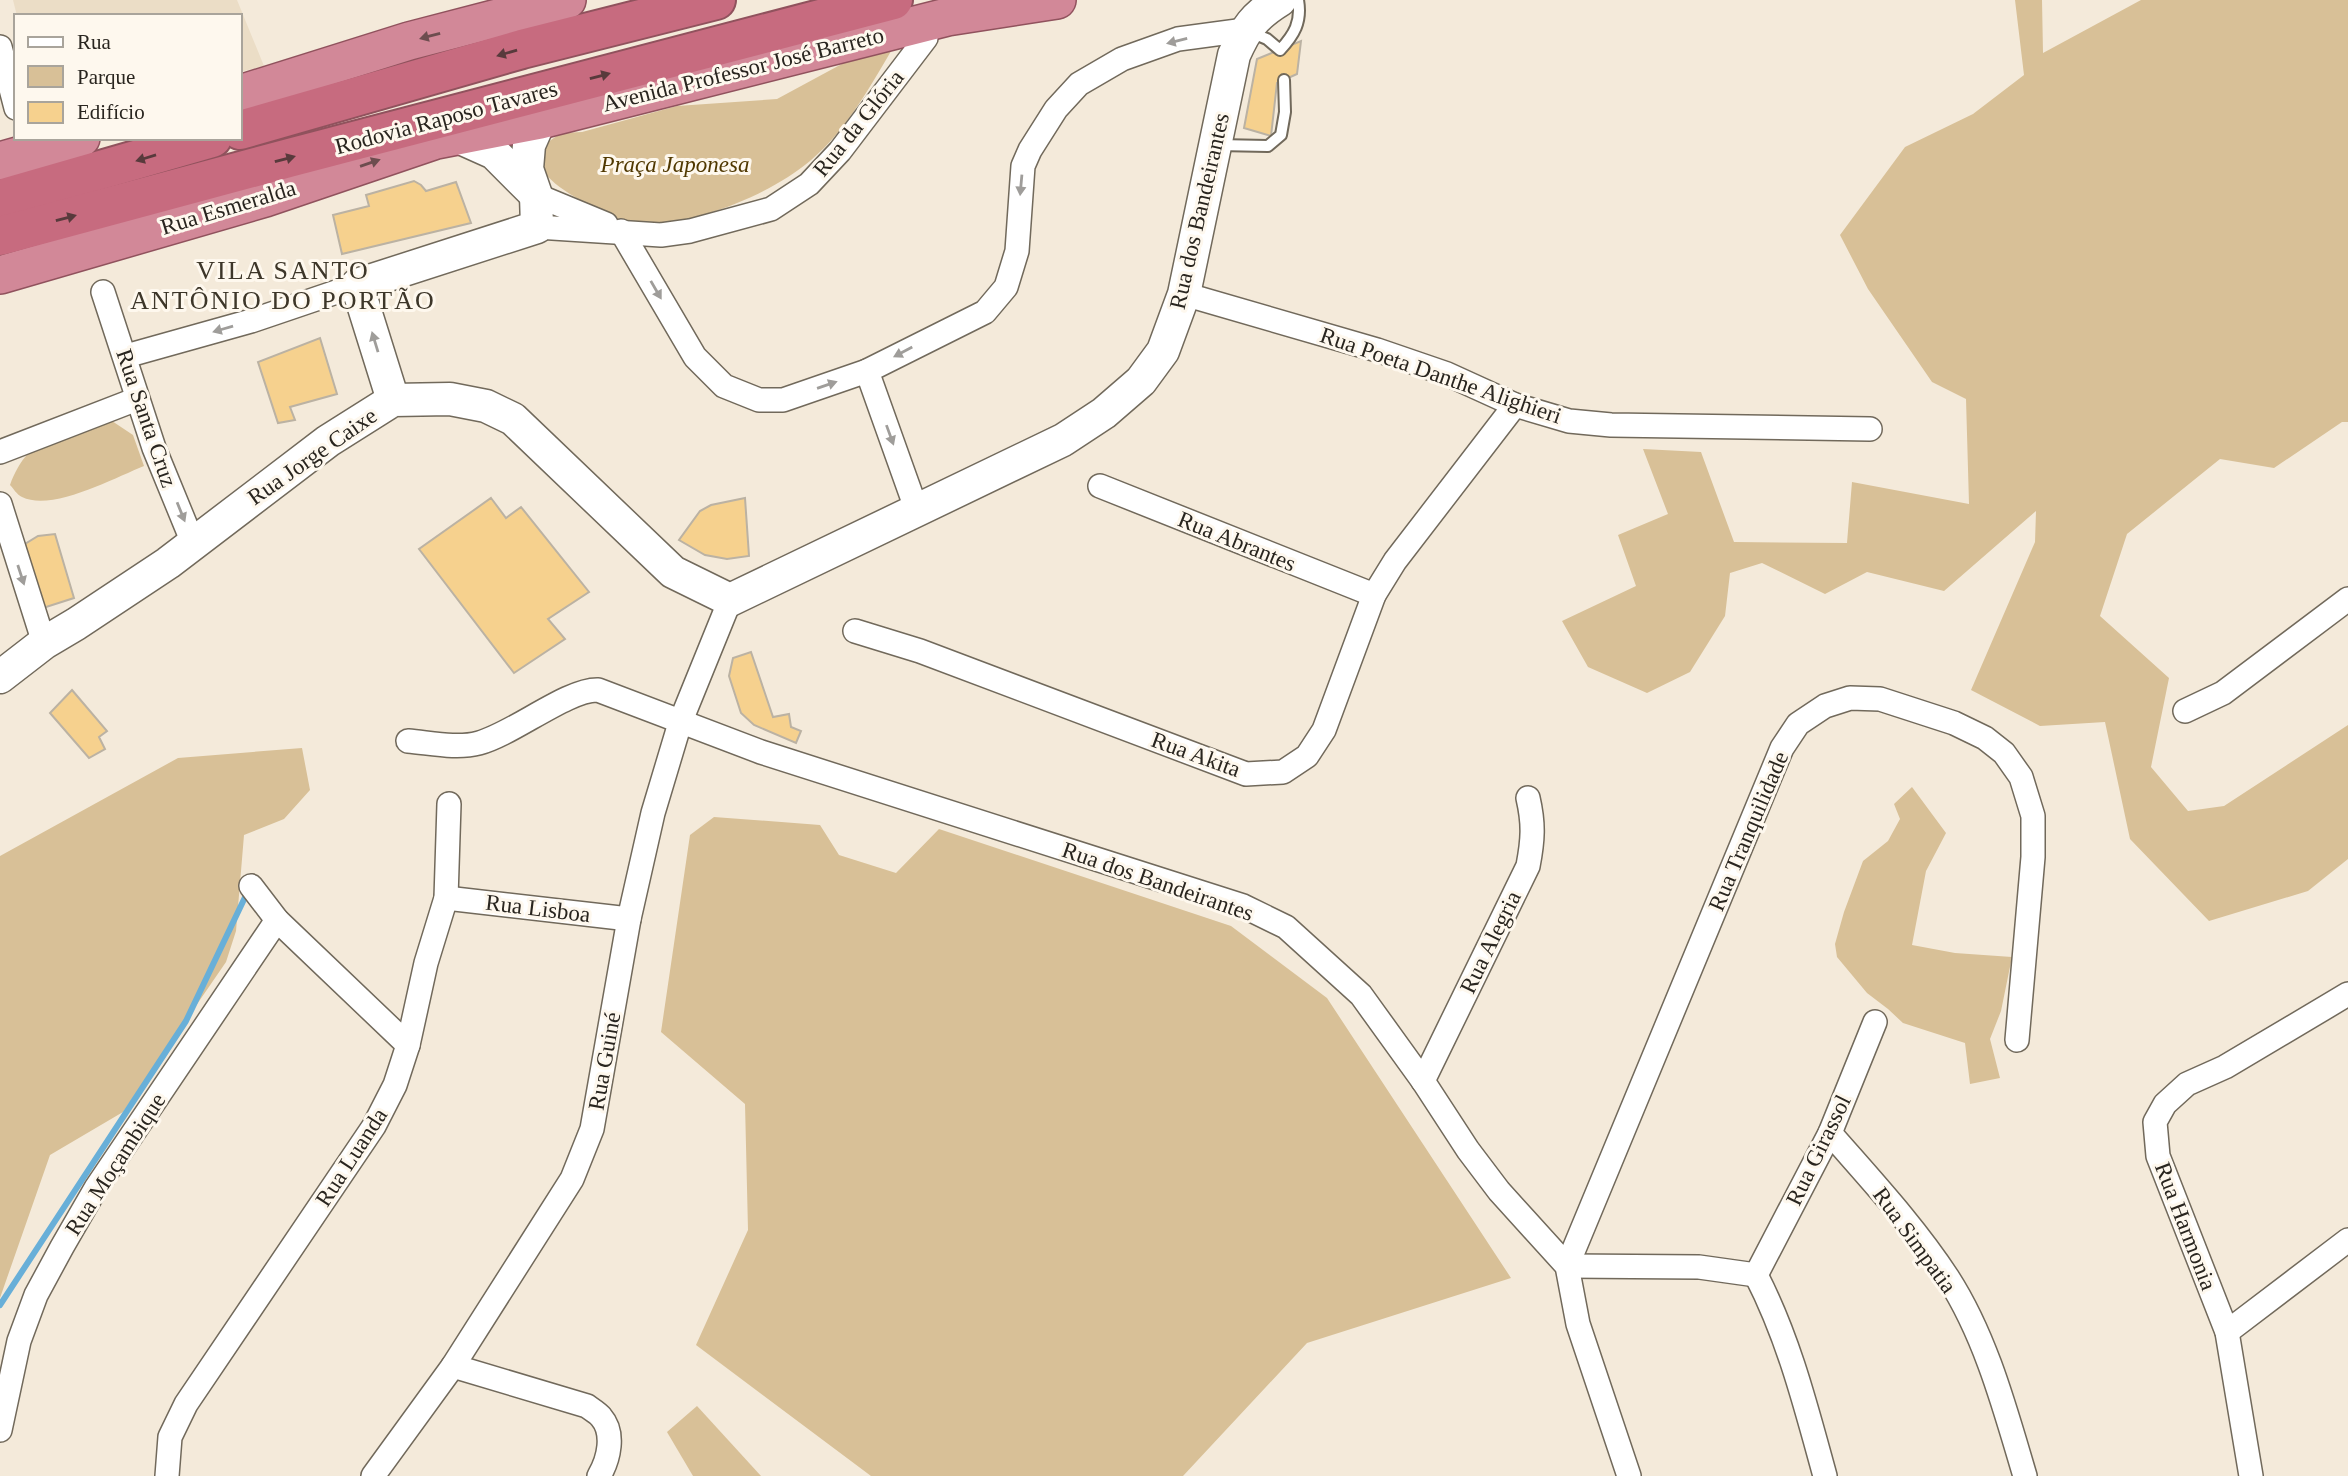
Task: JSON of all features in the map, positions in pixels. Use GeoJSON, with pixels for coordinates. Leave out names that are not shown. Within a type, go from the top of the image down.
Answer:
{"type":"FeatureCollection","features":[{"type":"Feature","properties":{"kind":"highway"},"geometry":{"type":"LineString","coordinates":[[242,93],[409,41],[567,0]]}},
{"type":"Feature","properties":{"kind":"highway","name":"Rodovia Raposo Tavares"},"geometry":{"type":"LineString","coordinates":[[242,129],[522,49],[716,0]]}},
{"type":"Feature","properties":{"kind":"highway","name":"Rodovia Raposo Tavares"},"geometry":{"type":"LineString","coordinates":[[0,236],[893,0]]}},
{"type":"Feature","properties":{"kind":"highway"},"geometry":{"type":"LineString","coordinates":[[937,27],[1057,0]]}},
{"type":"Feature","properties":{"kind":"highway","name":"Avenida Professor José Barreto"},"geometry":{"type":"LineString","coordinates":[[456,136],[540,120],[937,27]]}},
{"type":"Feature","properties":{"kind":"highway","name":"Rua Esmeralda"},"geometry":{"type":"LineString","coordinates":[[0,275],[265,198],[436,140],[456,136]]}},
{"type":"Feature","properties":{"kind":"highway"},"geometry":{"type":"LineString","coordinates":[[17,151],[71,140]]}},
{"type":"Feature","properties":{"kind":"highway"},"geometry":{"type":"LineString","coordinates":[[0,200],[205,140]]}},
{"type":"Feature","properties":{"kind":"main road"},"geometry":{"type":"LineString","coordinates":[[1245,30],[1266,9],[1280,0]]}},
{"type":"Feature","properties":{"kind":"main road","name":"Rua dos Bandeirantes"},"geometry":{"type":"LineString","coordinates":[[730,600],[1063,440],[1104,413],[1141,381],[1163,351],[1184,294],[1234,55],[1245,30]]}},
{"type":"Feature","properties":{"kind":"main road"},"geometry":{"type":"LineString","coordinates":[[393,400],[357,285],[537,227],[536,195],[527,169],[529,145],[540,120]]}},
{"type":"Feature","properties":{"kind":"main road"},"geometry":{"type":"LineString","coordinates":[[456,136],[494,152],[536,195]]}},
{"type":"Feature","properties":{"kind":"main road","name":"Rua Jorge Caixe"},"geometry":{"type":"LineString","coordinates":[[0,677],[44,643],[88,617],[193,543],[328,441],[393,400],[450,399],[486,406],[513,419],[673,572],[730,600]]}},
{"type":"Feature","properties":{"kind":"street","name":"Rua da Glória"},"geometry":{"type":"LineString","coordinates":[[621,231],[661,235],[690,231],[771,209],[809,184],[840,152],[937,27]]}},
{"type":"Feature","properties":{"kind":"street"},"geometry":{"type":"LineString","coordinates":[[536,195],[621,231],[695,357],[724,386],[759,400],[783,400],[867,371],[985,312],[1006,287],[1017,251],[1023,166],[1056,109],[1079,85],[1122,59],[1178,39],[1245,30]]}},
{"type":"Feature","properties":{"kind":"street"},"geometry":{"type":"LineString","coordinates":[[0,47],[14,100]]}},
{"type":"Feature","properties":{"kind":"street"},"geometry":{"type":"LineString","coordinates":[[537,227],[621,231]]}},
{"type":"Feature","properties":{"kind":"street"},"geometry":{"type":"LineString","coordinates":[[126,356],[251,321],[357,285]]}},
{"type":"Feature","properties":{"kind":"street","name":"Rua Santa Cruz"},"geometry":{"type":"LineString","coordinates":[[103,292],[126,356],[137,399],[193,543]]}},
{"type":"Feature","properties":{"kind":"street","name":"Rua Poeta Danthe Alighieri"},"geometry":{"type":"LineString","coordinates":[[1184,294],[1377,349],[1447,374],[1516,405],[1569,421],[1611,425],[1870,429]]}},
{"type":"Feature","properties":{"kind":"street"},"geometry":{"type":"LineString","coordinates":[[867,371],[916,511]]}},
{"type":"Feature","properties":{"kind":"street"},"geometry":{"type":"LineString","coordinates":[[0,452],[137,399]]}},
{"type":"Feature","properties":{"kind":"street","name":"Rua Akita"},"geometry":{"type":"LineString","coordinates":[[855,631],[920,651],[1246,774],[1283,772],[1307,756],[1324,730],[1374,595],[1395,561],[1516,405]]}},
{"type":"Feature","properties":{"kind":"street","name":"Rua Abrantes"},"geometry":{"type":"LineString","coordinates":[[1100,486],[1374,595]]}},
{"type":"Feature","properties":{"kind":"street"},"geometry":{"type":"LineString","coordinates":[[0,508],[44,643]]}},
{"type":"Feature","properties":{"kind":"street"},"geometry":{"type":"LineString","coordinates":[[2185,711],[2223,693],[2348,599]]}},
{"type":"Feature","properties":{"kind":"street","name":"Rua Guiné"},"geometry":{"type":"LineString","coordinates":[[373,1476],[453,1366],[572,1179],[592,1129],[629,919],[653,813],[680,723],[730,600]]}},
{"type":"Feature","properties":{"kind":"street","name":"Rua dos Bandeirantes"},"geometry":{"type":"LineString","coordinates":[[408,741],[445,745],[476,744],[496,737],[580,693],[598,690],[761,752],[1243,906],[1286,927],[1361,995],[1499,1191],[1567,1266]]}},
{"type":"Feature","properties":{"kind":"street","name":"Rua Tranquilidade"},"geometry":{"type":"LineString","coordinates":[[1567,1266],[1782,748],[1798,724],[1825,706],[1850,698],[1880,699],[1954,723],[1985,738],[2004,753],[2021,777],[2033,816],[2033,857],[2017,1040]]}},
{"type":"Feature","properties":{"kind":"street","name":"Rua Alegria"},"geometry":{"type":"LineString","coordinates":[[1423,1081],[1528,866],[1534,837],[1528,798]]}},
{"type":"Feature","properties":{"kind":"street","name":"Rua Luanda"},"geometry":{"type":"LineString","coordinates":[[167,1476],[170,1437],[186,1404],[374,1126],[395,1085],[408,1045],[426,963],[446,898],[449,804]]}},
{"type":"Feature","properties":{"kind":"street"},"geometry":{"type":"LineString","coordinates":[[251,886],[277,920],[408,1045]]}},
{"type":"Feature","properties":{"kind":"street","name":"Rua Lisboa"},"geometry":{"type":"LineString","coordinates":[[446,898],[629,919]]}},
{"type":"Feature","properties":{"kind":"street","name":"Rua Moçambique"},"geometry":{"type":"LineString","coordinates":[[0,1430],[19,1341],[36,1295],[62,1247],[96,1188],[277,920]]}},
{"type":"Feature","properties":{"kind":"street","name":"Rua Harmonia"},"geometry":{"type":"LineString","coordinates":[[2251,1476],[2227,1332],[2158,1156],[2155,1122],[2165,1104],[2187,1084],[2225,1067],[2348,994]]}},
{"type":"Feature","properties":{"kind":"street","name":"Rua Girassol"},"geometry":{"type":"LineString","coordinates":[[1756,1275],[1830,1133],[1875,1022]]}},
{"type":"Feature","properties":{"kind":"street","name":"Rua Simpatia"},"geometry":{"type":"LineString","coordinates":[[1830,1133],[1907,1222],[1948,1279],[1982,1345],[2025,1476]]}},
{"type":"Feature","properties":{"kind":"street"},"geometry":{"type":"LineString","coordinates":[[2227,1332],[2348,1240]]}},
{"type":"Feature","properties":{"kind":"street"},"geometry":{"type":"LineString","coordinates":[[1629,1476],[1578,1324],[1567,1266],[1699,1266],[1756,1275],[1770,1302],[1795,1366],[1825,1476]]}},
{"type":"Feature","properties":{"kind":"street"},"geometry":{"type":"LineString","coordinates":[[453,1366],[587,1406],[602,1417],[610,1437],[606,1464],[599,1476]]}},
{"type":"Feature","properties":{"kind":"lane"},"geometry":{"type":"LineString","coordinates":[[1245,30],[1268,39],[1280,50],[1292,38],[1298,25],[1298,0]]}},
{"type":"Feature","properties":{"kind":"lane"},"geometry":{"type":"LineString","coordinates":[[1215,144],[1268,146],[1281,135],[1285,111],[1284,80]]}},
{"type":"Feature","properties":{"kind":"shaded area"},"geometry":{"type":"Polygon","coordinates":[[[13,0],[237,0],[264,66],[242,72],[242,14],[16,14],[13,0]]]}},
{"type":"Feature","properties":{"kind":"green space"},"geometry":{"type":"Polygon","coordinates":[[[2015,0],[2042,0],[2043,53],[2141,0],[2348,0],[2348,422],[2342,422],[2274,468],[2220,459],[2127,534],[2100,616],[2169,678],[2151,767],[2188,811],[2224,806],[2348,725],[2348,859],[2308,891],[2209,921],[2130,839],[2105,722],[2040,726],[1971,690],[2035,542],[2036,511],[1944,591],[1867,572],[1825,594],[1762,563],[1730,573],[1725,616],[1690,672],[1647,693],[1588,667],[1562,621],[1636,586],[1618,535],[1668,514],[1643,449],[1701,452],[1734,542],[1847,543],[1852,482],[1969,504],[1966,399],[1932,382],[1868,289],[1840,235],[1905,147],[1973,114],[2024,75],[2015,0]]]}},
{"type":"Feature","properties":{"kind":"green space","name":"Praça Japonesa"},"geometry":{"type":"Polygon","coordinates":[[[897,41],[858,105],[824,148],[793,174],[750,198],[726,207],[678,220],[655,223],[625,221],[581,201],[555,183],[539,166],[541,147],[561,133],[582,132],[677,106],[777,99],[864,52],[897,41]]]}},
{"type":"Feature","properties":{"kind":"green space"},"geometry":{"type":"Polygon","coordinates":[[[112,421],[133,435],[144,466],[83,492],[50,500],[22,497],[10,485],[18,467],[38,444],[64,432],[112,421]]]}},
{"type":"Feature","properties":{"kind":"green space"},"geometry":{"type":"Polygon","coordinates":[[[302,748],[310,790],[284,819],[244,835],[236,931],[226,962],[123,1112],[50,1155],[0,1298],[0,856],[178,758],[302,748]]]}},
{"type":"Feature","properties":{"kind":"green space"},"geometry":{"type":"Polygon","coordinates":[[[1912,787],[1946,833],[1926,871],[1912,945],[1955,953],[2012,957],[2001,1011],[1990,1039],[2000,1078],[1970,1084],[1965,1043],[1903,1023],[1867,993],[1837,957],[1835,944],[1863,861],[1888,841],[1900,819],[1894,804],[1912,787]]]}},
{"type":"Feature","properties":{"kind":"green space"},"geometry":{"type":"Polygon","coordinates":[[[714,817],[820,825],[839,855],[896,873],[939,829],[1231,926],[1327,998],[1511,1278],[1307,1343],[1183,1476],[871,1476],[696,1345],[748,1230],[745,1104],[661,1032],[690,835],[714,817]]]}},
{"type":"Feature","properties":{"kind":"green space"},"geometry":{"type":"Polygon","coordinates":[[[697,1406],[761,1476],[693,1476],[667,1432],[697,1406]]]}},
{"type":"Feature","properties":{"kind":"building"},"geometry":{"type":"Polygon","coordinates":[[[1301,41],[1297,74],[1277,83],[1271,136],[1244,128],[1257,59],[1301,41]]]}},
{"type":"Feature","properties":{"kind":"building"},"geometry":{"type":"Polygon","coordinates":[[[414,181],[426,191],[456,182],[471,223],[342,254],[333,215],[369,206],[366,195],[414,181]]]}},
{"type":"Feature","properties":{"kind":"building"},"geometry":{"type":"Polygon","coordinates":[[[320,338],[337,394],[290,407],[295,420],[278,423],[258,362],[320,338]]]}},
{"type":"Feature","properties":{"kind":"building"},"geometry":{"type":"Polygon","coordinates":[[[491,498],[506,518],[521,507],[589,592],[548,619],[565,639],[514,673],[419,549],[491,498]]]}},
{"type":"Feature","properties":{"kind":"building"},"geometry":{"type":"Polygon","coordinates":[[[745,498],[749,556],[727,559],[705,555],[679,540],[700,511],[711,505],[745,498]]]}},
{"type":"Feature","properties":{"kind":"building"},"geometry":{"type":"Polygon","coordinates":[[[55,534],[74,598],[43,608],[25,544],[38,536],[55,534]]]}},
{"type":"Feature","properties":{"kind":"building"},"geometry":{"type":"Polygon","coordinates":[[[751,652],[773,717],[789,714],[791,727],[801,731],[796,743],[754,725],[741,713],[729,676],[733,658],[751,652]]]}},
{"type":"Feature","properties":{"kind":"building"},"geometry":{"type":"Polygon","coordinates":[[[72,690],[107,731],[99,737],[105,749],[89,758],[50,713],[72,690]]]}},
{"type":"Feature","properties":{"kind":"waterway"},"geometry":{"type":"LineString","coordinates":[[0,1305],[186,1021],[248,891]]}},
{"type":"Feature","properties":{"kind":"district","name":"VILA SANTO ANTÔNIO DO PORTÃO"},"geometry":{"type":"Point","coordinates":[283,285]}}]}
